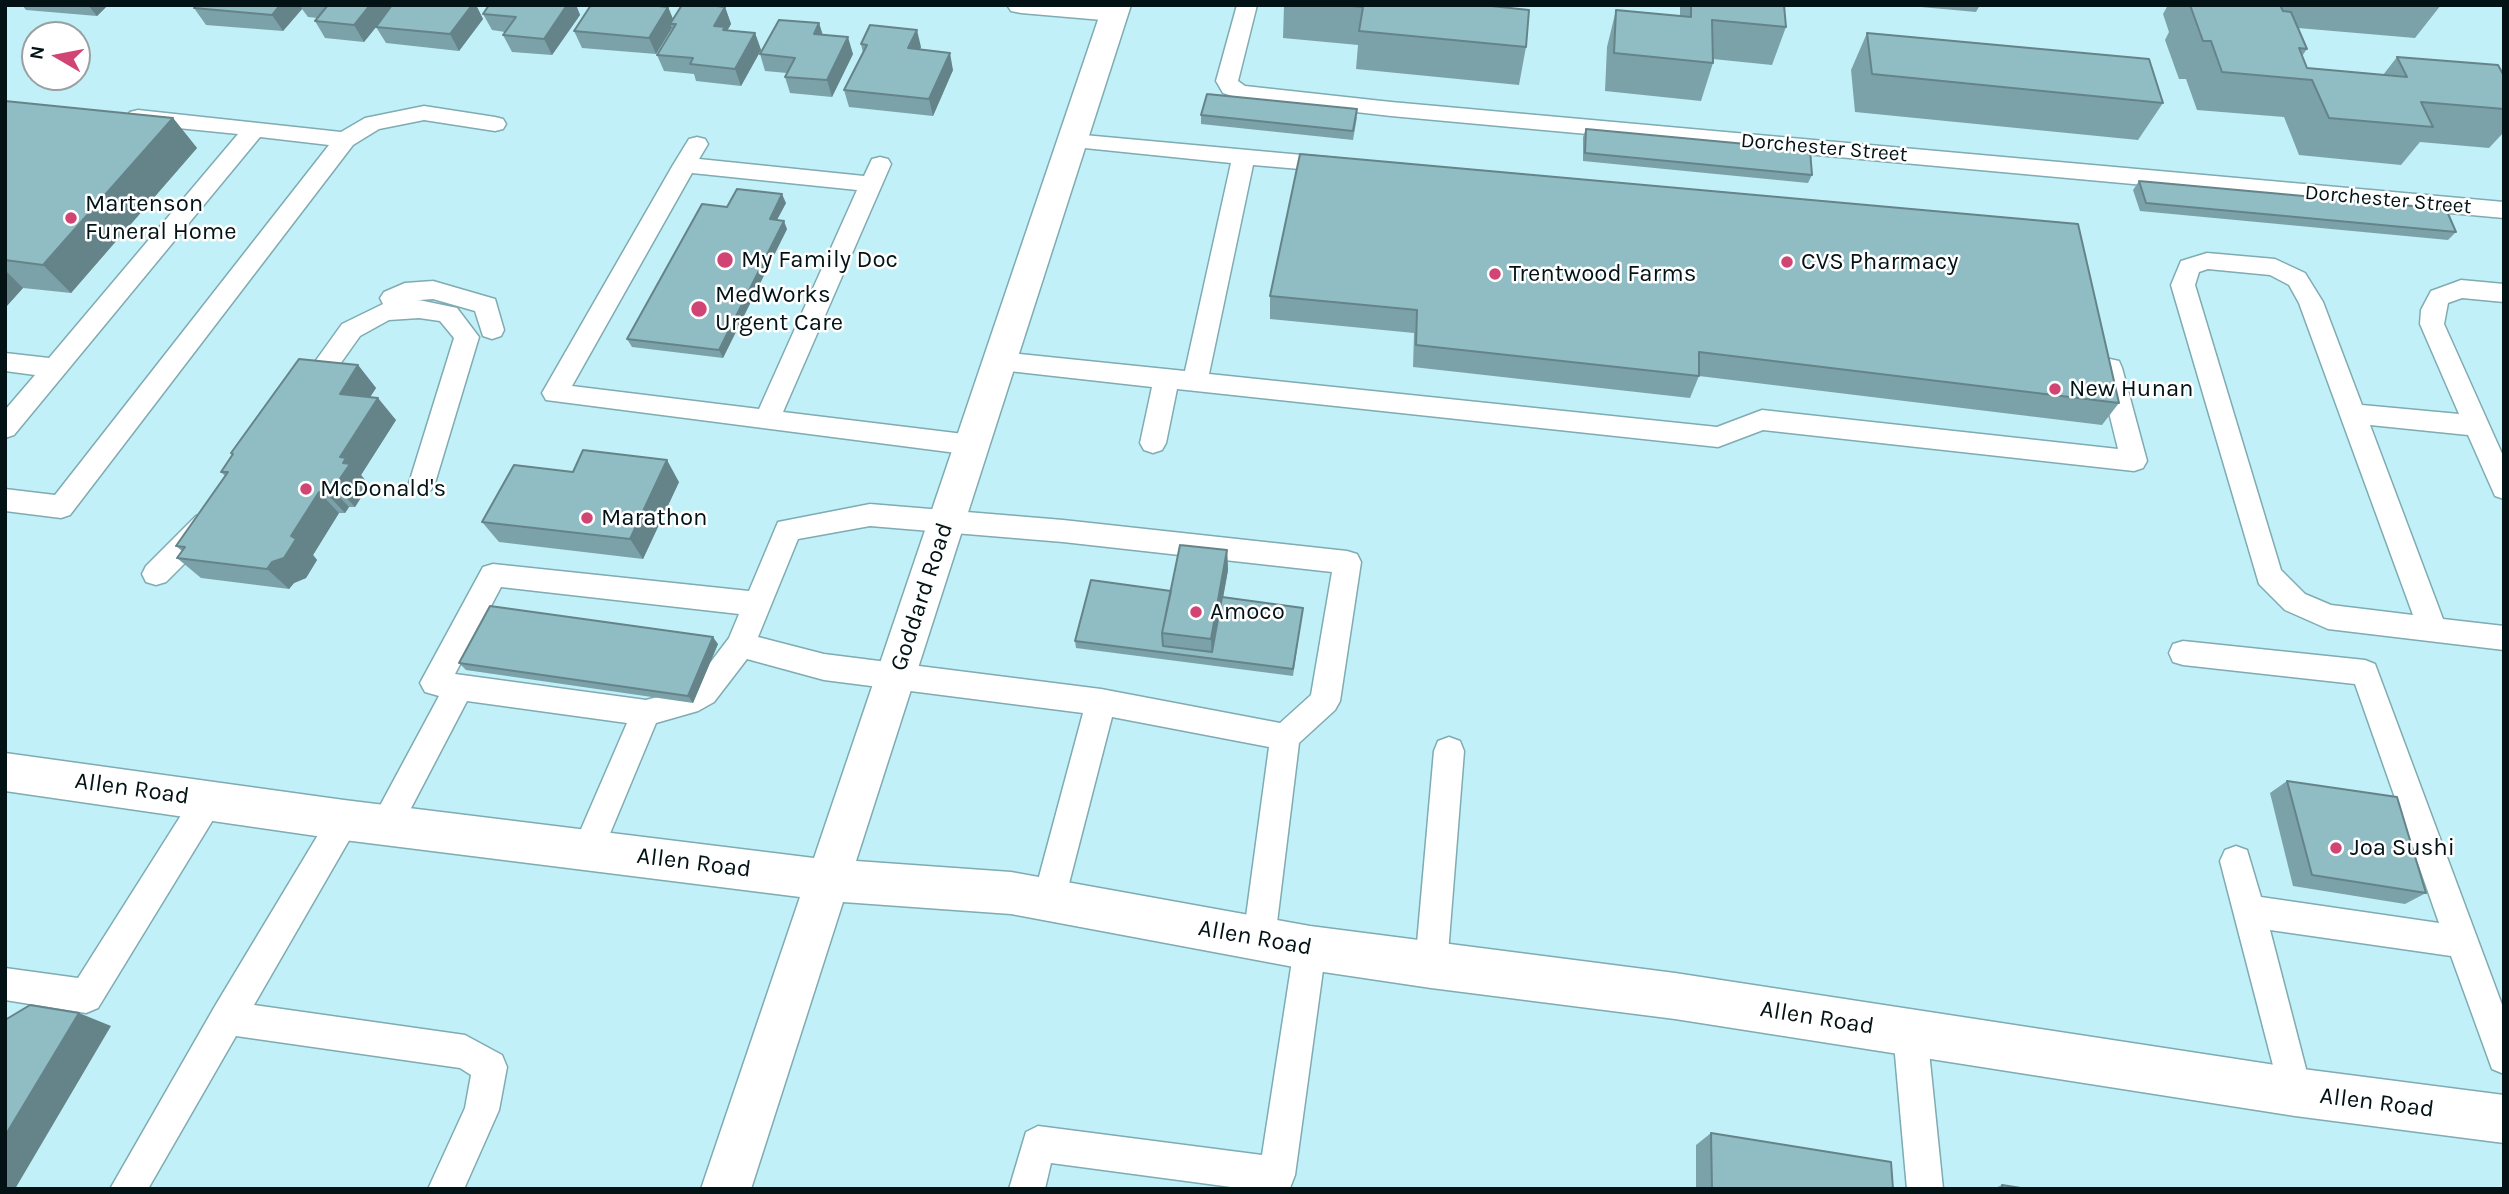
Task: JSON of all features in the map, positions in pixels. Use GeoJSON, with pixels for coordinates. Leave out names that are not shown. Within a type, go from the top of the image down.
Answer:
{"type":"FeatureCollection","features":[{"type":"Feature","properties":{"kind":"main road"},"geometry":{"type":"LineString","coordinates":[[1020,5],[1116,9]]}},
{"type":"Feature","properties":{"kind":"main road","name":"Goddard Road"},"geometry":{"type":"LineString","coordinates":[[726,1189],[1116,9]]}},
{"type":"Feature","properties":{"kind":"main road","name":"Allen Road"},"geometry":{"type":"LineString","coordinates":[[5,772],[344,820],[828,880],[965,888],[1049,899],[1310,948],[1675,996],[2295,1092],[2504,1119]]}},
{"type":"Feature","properties":{"kind":"lane","name":"Dorchester Street"},"geometry":{"type":"LineString","coordinates":[[1247,5],[1227,81],[1231,88],[1241,92],[1391,109],[2504,210]]}},
{"type":"Feature","properties":{"kind":"lane"},"geometry":{"type":"LineString","coordinates":[[5,500],[61,507],[345,140],[373,122],[424,113],[495,124]]}},
{"type":"Feature","properties":{"kind":"lane"},"geometry":{"type":"LineString","coordinates":[[119,115],[345,140]]}},
{"type":"Feature","properties":{"kind":"lane"},"geometry":{"type":"LineString","coordinates":[[5,428],[255,129]]}},
{"type":"Feature","properties":{"kind":"lane"},"geometry":{"type":"LineString","coordinates":[[1073,141],[1355,166]]}},
{"type":"Feature","properties":{"kind":"lane"},"geometry":{"type":"LineString","coordinates":[[767,419],[876,174],[690,155],[555,393],[972,445]]}},
{"type":"Feature","properties":{"kind":"lane"},"geometry":{"type":"LineString","coordinates":[[1195,382],[1244,156]]}},
{"type":"Feature","properties":{"kind":"lane"},"geometry":{"type":"LineString","coordinates":[[2433,630],[2311,302],[2297,279],[2275,267],[2207,261],[2189,267],[2183,285],[2269,576],[2295,602],[2328,617],[2433,630],[2504,638]]}},
{"type":"Feature","properties":{"kind":"lane"},"geometry":{"type":"LineString","coordinates":[[2504,293],[2461,289],[2439,297],[2433,310],[2432,324],[2504,489]]}},
{"type":"Feature","properties":{"kind":"lane"},"geometry":{"type":"LineString","coordinates":[[295,408],[351,330],[373,307],[405,292],[433,290],[486,305],[492,330]]}},
{"type":"Feature","properties":{"kind":"lane"},"geometry":{"type":"LineString","coordinates":[[351,330],[385,312],[419,309],[448,314],[467,337],[422,483]]}},
{"type":"Feature","properties":{"kind":"lane"},"geometry":{"type":"LineString","coordinates":[[1000,362],[1717,438],[1762,420],[2134,461],[2103,340]]}},
{"type":"Feature","properties":{"kind":"lane"},"geometry":{"type":"LineString","coordinates":[[5,362],[54,368]]}},
{"type":"Feature","properties":{"kind":"lane"},"geometry":{"type":"LineString","coordinates":[[1153,443],[1166,379]]}},
{"type":"Feature","properties":{"kind":"lane"},"geometry":{"type":"LineString","coordinates":[[2353,414],[2477,426]]}},
{"type":"Feature","properties":{"kind":"lane"},"geometry":{"type":"LineString","coordinates":[[156,574],[222,508]]}},
{"type":"Feature","properties":{"kind":"lane"},"geometry":{"type":"LineString","coordinates":[[758,604],[493,575],[435,683],[646,713],[688,702],[716,680],[740,645],[758,604],[788,530],[870,515],[1347,562],[1325,701],[1284,737],[1259,939]]}},
{"type":"Feature","properties":{"kind":"lane"},"geometry":{"type":"LineString","coordinates":[[740,645],[824,667],[1101,702],[1284,737]]}},
{"type":"Feature","properties":{"kind":"lane"},"geometry":{"type":"LineString","coordinates":[[2183,653],[2365,673],[2504,1058]]}},
{"type":"Feature","properties":{"kind":"lane"},"geometry":{"type":"LineString","coordinates":[[386,825],[459,687]]}},
{"type":"Feature","properties":{"kind":"lane"},"geometry":{"type":"LineString","coordinates":[[1049,899],[1101,702]]}},
{"type":"Feature","properties":{"kind":"lane"},"geometry":{"type":"LineString","coordinates":[[588,850],[646,713]]}},
{"type":"Feature","properties":{"kind":"lane"},"geometry":{"type":"LineString","coordinates":[[1431,966],[1449,751]]}},
{"type":"Feature","properties":{"kind":"lane"},"geometry":{"type":"LineString","coordinates":[[5,984],[86,996],[208,800]]}},
{"type":"Feature","properties":{"kind":"lane"},"geometry":{"type":"LineString","coordinates":[[128,1189],[344,820]]}},
{"type":"Feature","properties":{"kind":"lane"},"geometry":{"type":"LineString","coordinates":[[2236,861],[2295,1092]]}},
{"type":"Feature","properties":{"kind":"lane"},"geometry":{"type":"LineString","coordinates":[[2249,911],[2463,942]]}},
{"type":"Feature","properties":{"kind":"lane"},"geometry":{"type":"LineString","coordinates":[[1027,1189],[1038,1144],[1277,1175],[1310,948]]}},
{"type":"Feature","properties":{"kind":"lane"},"geometry":{"type":"LineString","coordinates":[[228,1018],[465,1052],[490,1067],[482,1110],[446,1189]]}},
{"type":"Feature","properties":{"kind":"lane"},"geometry":{"type":"LineString","coordinates":[[1910,1032],[1925,1189]]}},
{"type":"Feature","properties":{"kind":"building"},"geometry":{"type":"Polygon","coordinates":[[[196,5],[280,5],[272,15],[194,8],[196,5]]]}},
{"type":"Feature","properties":{"kind":"building"},"geometry":{"type":"Polygon","coordinates":[[[328,5],[370,5],[354,25],[315,21],[328,5]]]}},
{"type":"Feature","properties":{"kind":"building"},"geometry":{"type":"Polygon","coordinates":[[[392,5],[472,5],[450,34],[376,27],[392,5]]]}},
{"type":"Feature","properties":{"kind":"building"},"geometry":{"type":"Polygon","coordinates":[[[489,5],[567,5],[544,39],[503,35],[516,17],[483,14],[489,5]]]}},
{"type":"Feature","properties":{"kind":"building"},"geometry":{"type":"Polygon","coordinates":[[[591,5],[668,7],[649,38],[574,31],[591,5]]]}},
{"type":"Feature","properties":{"kind":"building"},"geometry":{"type":"Polygon","coordinates":[[[682,5],[725,7],[714,26],[725,27],[723,30],[755,33],[735,69],[690,64],[693,58],[657,55],[676,24],[670,24],[682,5]]]}},
{"type":"Feature","properties":{"kind":"building"},"geometry":{"type":"Polygon","coordinates":[[[1341,5],[1482,5],[1529,10],[1526,47],[1359,31],[1363,7],[1341,5]]]}},
{"type":"Feature","properties":{"kind":"building"},"geometry":{"type":"Polygon","coordinates":[[[1691,5],[1784,5],[1786,27],[1712,20],[1713,63],[1614,53],[1616,10],[1691,17],[1691,5]]]}},
{"type":"Feature","properties":{"kind":"building"},"geometry":{"type":"Polygon","coordinates":[[[2190,5],[2280,5],[2283,11],[2291,12],[2307,49],[2299,48],[2307,68],[2407,77],[2397,57],[2498,65],[2504,76],[2504,109],[2421,102],[2433,127],[2329,118],[2312,80],[2222,72],[2211,41],[2203,41],[2190,5]]]}},
{"type":"Feature","properties":{"kind":"building"},"geometry":{"type":"Polygon","coordinates":[[[779,20],[819,23],[814,34],[848,37],[827,80],[785,77],[795,58],[760,54],[779,20]]]}},
{"type":"Feature","properties":{"kind":"building"},"geometry":{"type":"Polygon","coordinates":[[[870,25],[917,30],[908,48],[950,53],[929,99],[844,90],[867,45],[861,44],[870,25]]]}},
{"type":"Feature","properties":{"kind":"building"},"geometry":{"type":"Polygon","coordinates":[[[1867,33],[2149,59],[2163,103],[1872,74],[1867,33]]]}},
{"type":"Feature","properties":{"kind":"building"},"geometry":{"type":"Polygon","coordinates":[[[1207,94],[1357,109],[1353,131],[1201,115],[1207,94]]]}},
{"type":"Feature","properties":{"kind":"building"},"geometry":{"type":"Polygon","coordinates":[[[5,101],[173,118],[43,265],[5,260],[5,101]]]}},
{"type":"Feature","properties":{"kind":"building"},"geometry":{"type":"Polygon","coordinates":[[[1586,129],[1810,150],[1812,175],[1585,153],[1586,129]]]}},
{"type":"Feature","properties":{"kind":"building"},"geometry":{"type":"Polygon","coordinates":[[[1300,154],[2078,224],[2119,403],[1699,352],[1699,376],[1416,345],[1417,310],[1270,296],[1300,154]]]}},
{"type":"Feature","properties":{"kind":"building"},"geometry":{"type":"Polygon","coordinates":[[[2139,181],[2446,209],[2456,232],[2146,203],[2139,181]]]}},
{"type":"Feature","properties":{"kind":"building"},"geometry":{"type":"Polygon","coordinates":[[[737,189],[782,194],[770,219],[784,221],[719,350],[627,339],[702,204],[727,207],[737,189]]]}},
{"type":"Feature","properties":{"kind":"building","name":"McDonald's"},"geometry":{"type":"Polygon","coordinates":[[[299,359],[358,365],[340,394],[378,398],[340,457],[346,458],[343,463],[350,464],[335,486],[329,486],[325,492],[319,492],[291,536],[296,539],[284,558],[272,562],[267,569],[177,558],[185,547],[176,546],[228,472],[221,472],[233,454],[231,453],[299,359]]]}},
{"type":"Feature","properties":{"kind":"building"},"geometry":{"type":"Polygon","coordinates":[[[583,450],[667,460],[630,539],[482,522],[514,465],[573,472],[583,450]]]}},
{"type":"Feature","properties":{"kind":"building","name":"Amoco"},"geometry":{"type":"Polygon","coordinates":[[[1180,545],[1227,550],[1211,639],[1162,633],[1180,545]]]}},
{"type":"Feature","properties":{"kind":"building"},"geometry":{"type":"Polygon","coordinates":[[[1091,580],[1171,591],[1162,633],[1163,646],[1212,652],[1222,597],[1303,608],[1293,669],[1075,641],[1091,580]]]}},
{"type":"Feature","properties":{"kind":"building"},"geometry":{"type":"Polygon","coordinates":[[[490,606],[713,637],[688,696],[459,663],[490,606]]]}},
{"type":"Feature","properties":{"kind":"building","name":"Joa Sushi"},"geometry":{"type":"Polygon","coordinates":[[[2287,781],[2397,797],[2426,893],[2312,875],[2287,781]]]}},
{"type":"Feature","properties":{"kind":"building"},"geometry":{"type":"Polygon","coordinates":[[[30,1005],[79,1013],[5,1136],[5,1020],[30,1005]]]}},
{"type":"Feature","properties":{"kind":"building"},"geometry":{"type":"Polygon","coordinates":[[[1711,1133],[1891,1162],[1893,1189],[1712,1189],[1711,1133]]]}},
{"type":"Feature","properties":{"kind":"building"},"geometry":{"type":"Polygon","coordinates":[[[2002,1185],[2027,1189],[2003,1189],[2002,1185]]]}},
{"type":"Feature","properties":{"kind":"place","name":"Martenson Funeral Home"},"geometry":{"type":"Point","coordinates":[71,218]}},
{"type":"Feature","properties":{"kind":"place","name":"My Family Doc"},"geometry":{"type":"Point","coordinates":[725,260]}},
{"type":"Feature","properties":{"kind":"place","name":"CVS Pharmacy"},"geometry":{"type":"Point","coordinates":[1787,262]}},
{"type":"Feature","properties":{"kind":"place","name":"Trentwood Farms"},"geometry":{"type":"Point","coordinates":[1495,274]}},
{"type":"Feature","properties":{"kind":"place","name":"MedWorks Urgent Care"},"geometry":{"type":"Point","coordinates":[699,309]}},
{"type":"Feature","properties":{"kind":"place","name":"New Hunan"},"geometry":{"type":"Point","coordinates":[2055,389]}},
{"type":"Feature","properties":{"kind":"place","name":"McDonald's"},"geometry":{"type":"Point","coordinates":[306,489]}},
{"type":"Feature","properties":{"kind":"place","name":"Marathon"},"geometry":{"type":"Point","coordinates":[587,518]}},
{"type":"Feature","properties":{"kind":"place","name":"Amoco"},"geometry":{"type":"Point","coordinates":[1196,612]}},
{"type":"Feature","properties":{"kind":"place","name":"Joa Sushi"},"geometry":{"type":"Point","coordinates":[2336,848]}}]}
